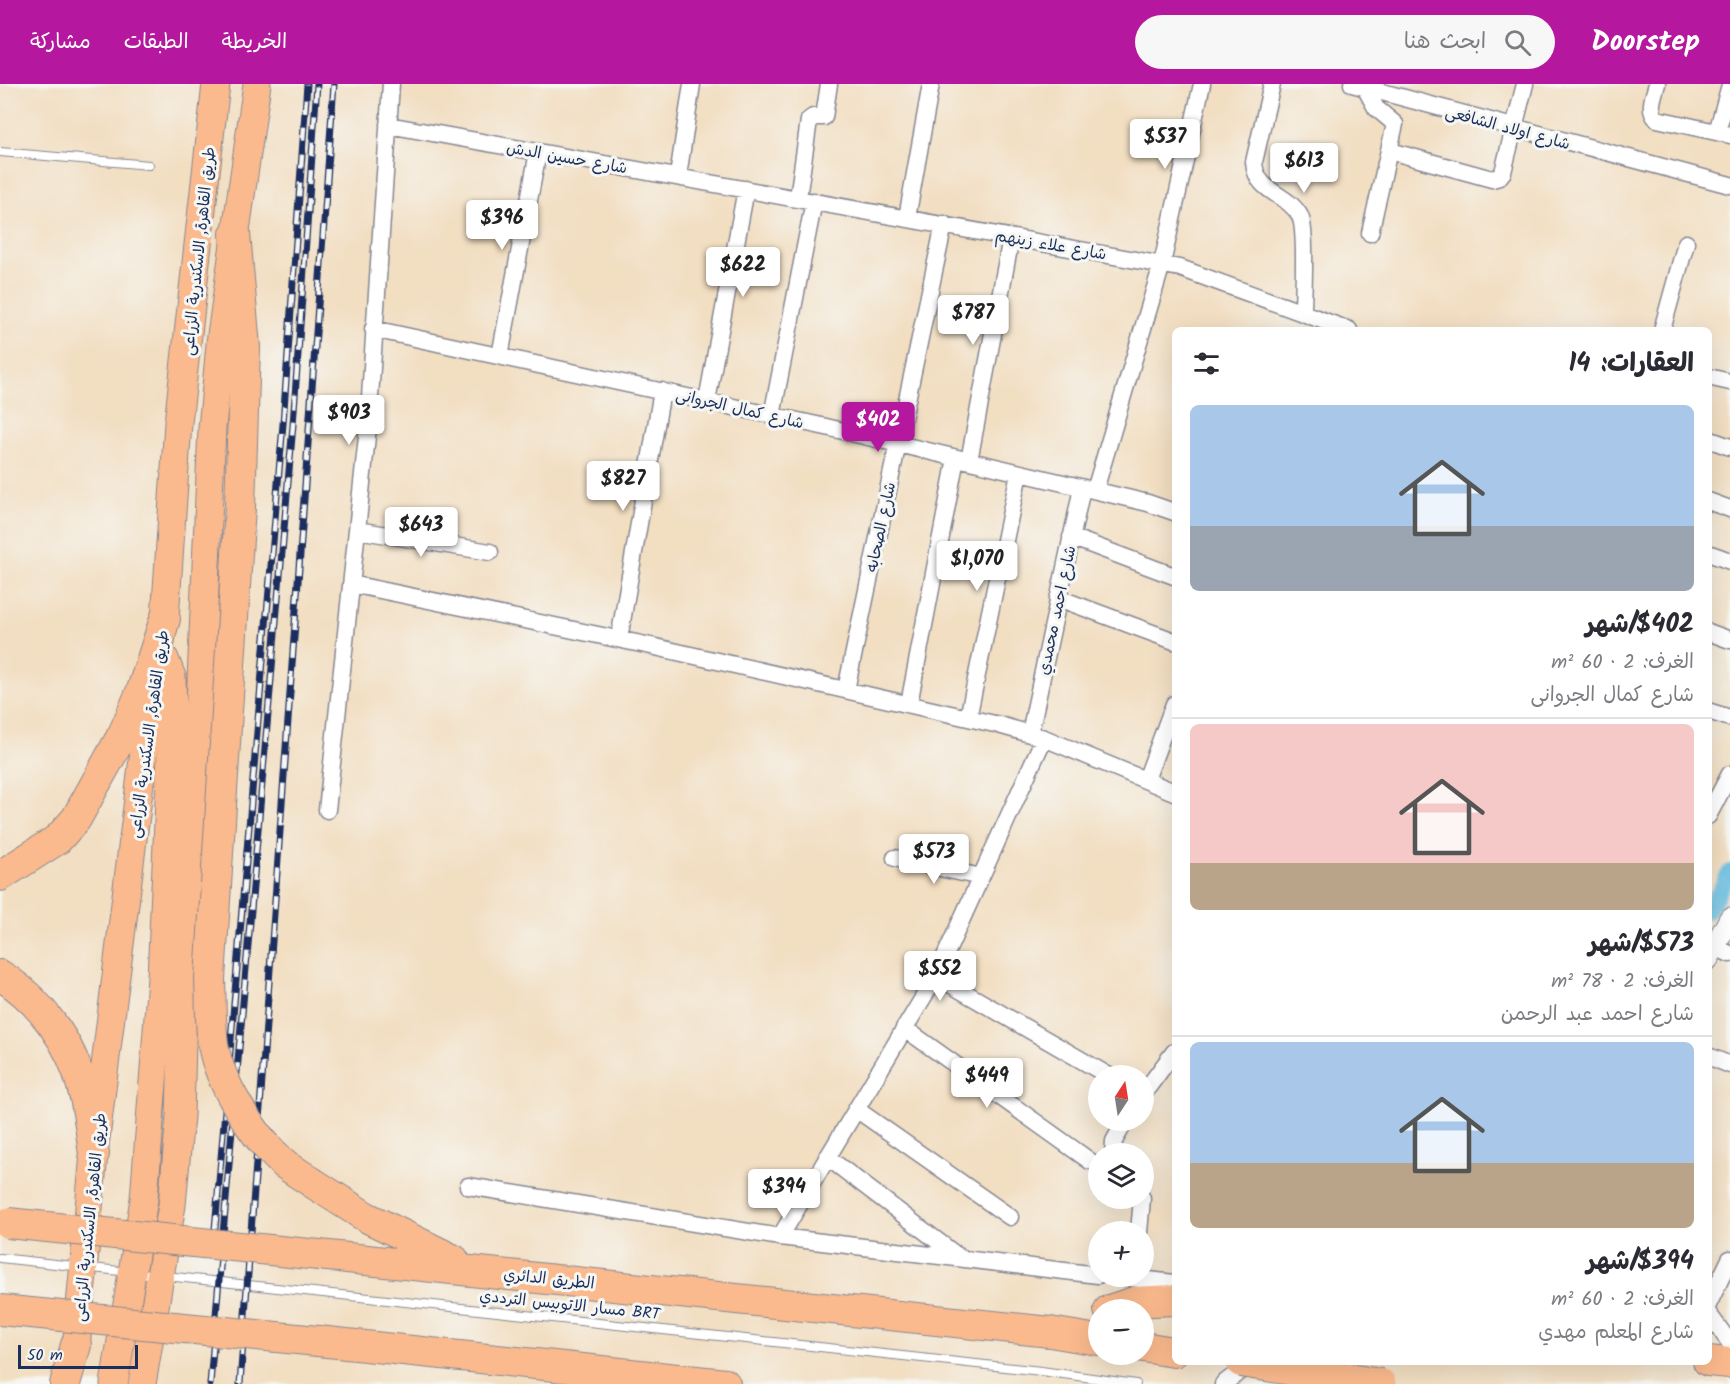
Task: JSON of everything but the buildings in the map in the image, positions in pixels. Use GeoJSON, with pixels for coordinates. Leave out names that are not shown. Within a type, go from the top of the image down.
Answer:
{"type":"FeatureCollection","features":[{"type":"Feature","properties":{"kind":"highway","name":"طريق القاهرة, الاسكندرية الزراعى"},"geometry":{"type":"LineString","coordinates":[[72,1384],[94,1154],[149,710],[163,633],[178,423],[216,84]]}},
{"type":"Feature","properties":{"kind":"highway","name":"طريق القاهرة, الاسكندرية الزراعى"},"geometry":{"type":"LineString","coordinates":[[142,1384],[172,1205],[180,1116],[183,969],[196,784],[212,428],[221,335],[257,84]]}},
{"type":"Feature","properties":{"kind":"highway"},"geometry":{"type":"LineString","coordinates":[[235,234],[245,347],[240,507],[210,979],[213,1045],[235,1101],[256,1132],[282,1161],[366,1217],[442,1255],[479,1270]]}},
{"type":"Feature","properties":{"kind":"highway"},"geometry":{"type":"LineString","coordinates":[[0,876],[58,839],[76,819],[124,732],[163,633]]}},
{"type":"Feature","properties":{"kind":"highway"},"geometry":{"type":"LineString","coordinates":[[114,1384],[144,1199],[161,978],[173,709],[172,677],[163,633]]}},
{"type":"Feature","properties":{"kind":"highway"},"geometry":{"type":"LineString","coordinates":[[0,975],[14,984],[45,1014],[68,1050],[84,1090],[94,1154]]}},
{"type":"Feature","properties":{"kind":"highway","name":"الطريق الدائري"},"geometry":{"type":"LineString","coordinates":[[4,1222],[479,1270],[1050,1332],[1088,1338]]}},
{"type":"Feature","properties":{"kind":"highway"},"geometry":{"type":"LineString","coordinates":[[1154,1301],[1172,1300]]}},
{"type":"Feature","properties":{"kind":"highway"},"geometry":{"type":"LineString","coordinates":[[0,1310],[725,1384]]}},
{"type":"Feature","properties":{"kind":"highway"},"geometry":{"type":"LineString","coordinates":[[1050,1332],[1088,1318]]}},
{"type":"Feature","properties":{"kind":"highway"},"geometry":{"type":"LineString","coordinates":[[65,1384],[76,1345]]}},
{"type":"Feature","properties":{"kind":"highway"},"geometry":{"type":"LineString","coordinates":[[1154,1349],[1172,1352]]}},
{"type":"Feature","properties":{"kind":"highway"},"geometry":{"type":"LineString","coordinates":[[1712,1361],[1730,1363]]}},
{"type":"Feature","properties":{"kind":"highway"},"geometry":{"type":"LineString","coordinates":[[1260,1365],[1381,1384]]}},
{"type":"Feature","properties":{"kind":"highway"},"geometry":{"type":"LineString","coordinates":[[537,1384],[638,1376]]}},
{"type":"Feature","properties":{"kind":"street"},"geometry":{"type":"LineString","coordinates":[[327,810],[368,427],[391,84]]}},
{"type":"Feature","properties":{"kind":"street"},"geometry":{"type":"LineString","coordinates":[[678,176],[692,84]]}},
{"type":"Feature","properties":{"kind":"street"},"geometry":{"type":"LineString","coordinates":[[772,416],[806,200],[809,120],[813,117],[824,117],[829,84]]}},
{"type":"Feature","properties":{"kind":"street"},"geometry":{"type":"LineString","coordinates":[[907,218],[932,84]]}},
{"type":"Feature","properties":{"kind":"street","name":"شارع احمد محمدي"},"geometry":{"type":"LineString","coordinates":[[780,1237],[936,976],[981,877],[1037,736],[1058,598],[1071,537],[1162,264],[1202,84]]}},
{"type":"Feature","properties":{"kind":"street"},"geometry":{"type":"LineString","coordinates":[[1272,84],[1254,162],[1255,171],[1259,180],[1266,187],[1295,209],[1302,223],[1303,313]]}},
{"type":"Feature","properties":{"kind":"street"},"geometry":{"type":"LineString","coordinates":[[1390,151],[1492,179],[1499,177],[1503,172],[1525,84]]}},
{"type":"Feature","properties":{"kind":"street"},"geometry":{"type":"LineString","coordinates":[[1657,84],[1652,105],[1654,116],[1660,121],[1724,134],[1730,85]]}},
{"type":"Feature","properties":{"kind":"street"},"geometry":{"type":"LineString","coordinates":[[1360,85],[1376,108],[1395,124],[1370,233]]}},
{"type":"Feature","properties":{"kind":"street","name":"شارع اولاد الشافعى"},"geometry":{"type":"LineString","coordinates":[[1360,85],[1730,186]]}},
{"type":"Feature","properties":{"kind":"street","name":"شارع حسين الدش"},"geometry":{"type":"LineString","coordinates":[[388,124],[746,189]]}},
{"type":"Feature","properties":{"kind":"street"},"geometry":{"type":"LineString","coordinates":[[500,356],[538,153]]}},
{"type":"Feature","properties":{"kind":"street"},"geometry":{"type":"LineString","coordinates":[[707,401],[746,189]]}},
{"type":"Feature","properties":{"kind":"street","name":"شارع علاء زينهم"},"geometry":{"type":"LineString","coordinates":[[746,189],[1162,264],[1211,278],[1340,327]]}},
{"type":"Feature","properties":{"kind":"street","name":"شارع الصحابه"},"geometry":{"type":"LineString","coordinates":[[846,690],[944,224]]}},
{"type":"Feature","properties":{"kind":"street"},"geometry":{"type":"LineString","coordinates":[[909,704],[1011,238]]}},
{"type":"Feature","properties":{"kind":"street"},"geometry":{"type":"LineString","coordinates":[[1663,327],[1686,243]]}},
{"type":"Feature","properties":{"kind":"street","name":"شارع كمال الجروانى"},"geometry":{"type":"LineString","coordinates":[[373,329],[897,444],[1149,503],[1172,511]]}},
{"type":"Feature","properties":{"kind":"street"},"geometry":{"type":"LineString","coordinates":[[1712,378],[1730,382]]}},
{"type":"Feature","properties":{"kind":"street"},"geometry":{"type":"LineString","coordinates":[[619,639],[662,391]]}},
{"type":"Feature","properties":{"kind":"street"},"geometry":{"type":"LineString","coordinates":[[1712,441],[1730,447]]}},
{"type":"Feature","properties":{"kind":"street"},"geometry":{"type":"LineString","coordinates":[[968,718],[1019,473]]}},
{"type":"Feature","properties":{"kind":"street"},"geometry":{"type":"LineString","coordinates":[[1712,502],[1730,509]]}},
{"type":"Feature","properties":{"kind":"street"},"geometry":{"type":"LineString","coordinates":[[357,530],[490,552]]}},
{"type":"Feature","properties":{"kind":"street"},"geometry":{"type":"LineString","coordinates":[[1071,537],[1172,575]]}},
{"type":"Feature","properties":{"kind":"street"},"geometry":{"type":"LineString","coordinates":[[1712,554],[1730,561]]}},
{"type":"Feature","properties":{"kind":"street"},"geometry":{"type":"LineString","coordinates":[[351,584],[619,639],[968,718],[1037,736],[1172,791]]}},
{"type":"Feature","properties":{"kind":"street"},"geometry":{"type":"LineString","coordinates":[[1058,598],[1172,640]]}},
{"type":"Feature","properties":{"kind":"street"},"geometry":{"type":"LineString","coordinates":[[1712,633],[1730,640]]}},
{"type":"Feature","properties":{"kind":"street"},"geometry":{"type":"LineString","coordinates":[[1146,780],[1172,709]]}},
{"type":"Feature","properties":{"kind":"street"},"geometry":{"type":"LineString","coordinates":[[1712,712],[1730,718]]}},
{"type":"Feature","properties":{"kind":"street"},"geometry":{"type":"LineString","coordinates":[[1712,808],[1730,774]]}},
{"type":"Feature","properties":{"kind":"street"},"geometry":{"type":"LineString","coordinates":[[895,858],[981,877]]}},
{"type":"Feature","properties":{"kind":"street"},"geometry":{"type":"LineString","coordinates":[[1718,953],[1730,918]]}},
{"type":"Feature","properties":{"kind":"street"},"geometry":{"type":"LineString","coordinates":[[936,976],[1090,1065]]}},
{"type":"Feature","properties":{"kind":"street"},"geometry":{"type":"LineString","coordinates":[[904,1028],[1088,1160]]}},
{"type":"Feature","properties":{"kind":"street"},"geometry":{"type":"LineString","coordinates":[[1154,1079],[1172,1055]]}},
{"type":"Feature","properties":{"kind":"street"},"geometry":{"type":"LineString","coordinates":[[1712,1058],[1730,1065]]}},
{"type":"Feature","properties":{"kind":"street"},"geometry":{"type":"LineString","coordinates":[[856,1108],[1010,1217]]}},
{"type":"Feature","properties":{"kind":"street"},"geometry":{"type":"LineString","coordinates":[[827,1157],[962,1259]]}},
{"type":"Feature","properties":{"kind":"street"},"geometry":{"type":"LineString","coordinates":[[468,1186],[780,1237],[1088,1274]]}},
{"type":"Feature","properties":{"kind":"street"},"geometry":{"type":"LineString","coordinates":[[1712,1296],[1730,1258]]}},
{"type":"Feature","properties":{"kind":"street"},"geometry":{"type":"LineString","coordinates":[[1154,1280],[1172,1283]]}},
{"type":"Feature","properties":{"kind":"street"},"geometry":{"type":"LineString","coordinates":[[1712,1318],[1730,1343]]}},
{"type":"Feature","properties":{"kind":"street"},"geometry":{"type":"LineString","coordinates":[[1223,1384],[1248,1365]]}},
{"type":"Feature","properties":{"kind":"street"},"geometry":{"type":"LineString","coordinates":[[1316,1384],[1338,1365]]}},
{"type":"Feature","properties":{"kind":"lane"},"geometry":{"type":"LineString","coordinates":[[0,152],[149,165]]}},
{"type":"Feature","properties":{"kind":"lane","name":"مسار الاتوبيس الترددي BRT"},"geometry":{"type":"LineString","coordinates":[[0,1258],[1029,1369],[1136,1384]]}},
{"type":"Feature","properties":{"kind":"waterway"},"geometry":{"type":"LineString","coordinates":[[1712,904],[1730,872]]}},
{"type":"Feature","properties":{"kind":"railway"},"geometry":{"type":"LineString","coordinates":[[215,1229],[283,424],[307,84]]}},
{"type":"Feature","properties":{"kind":"railway"},"geometry":{"type":"LineString","coordinates":[[210,1384],[293,425],[317,84]]}},
{"type":"Feature","properties":{"kind":"railway"},"geometry":{"type":"LineString","coordinates":[[240,1384],[334,84]]}}]}
